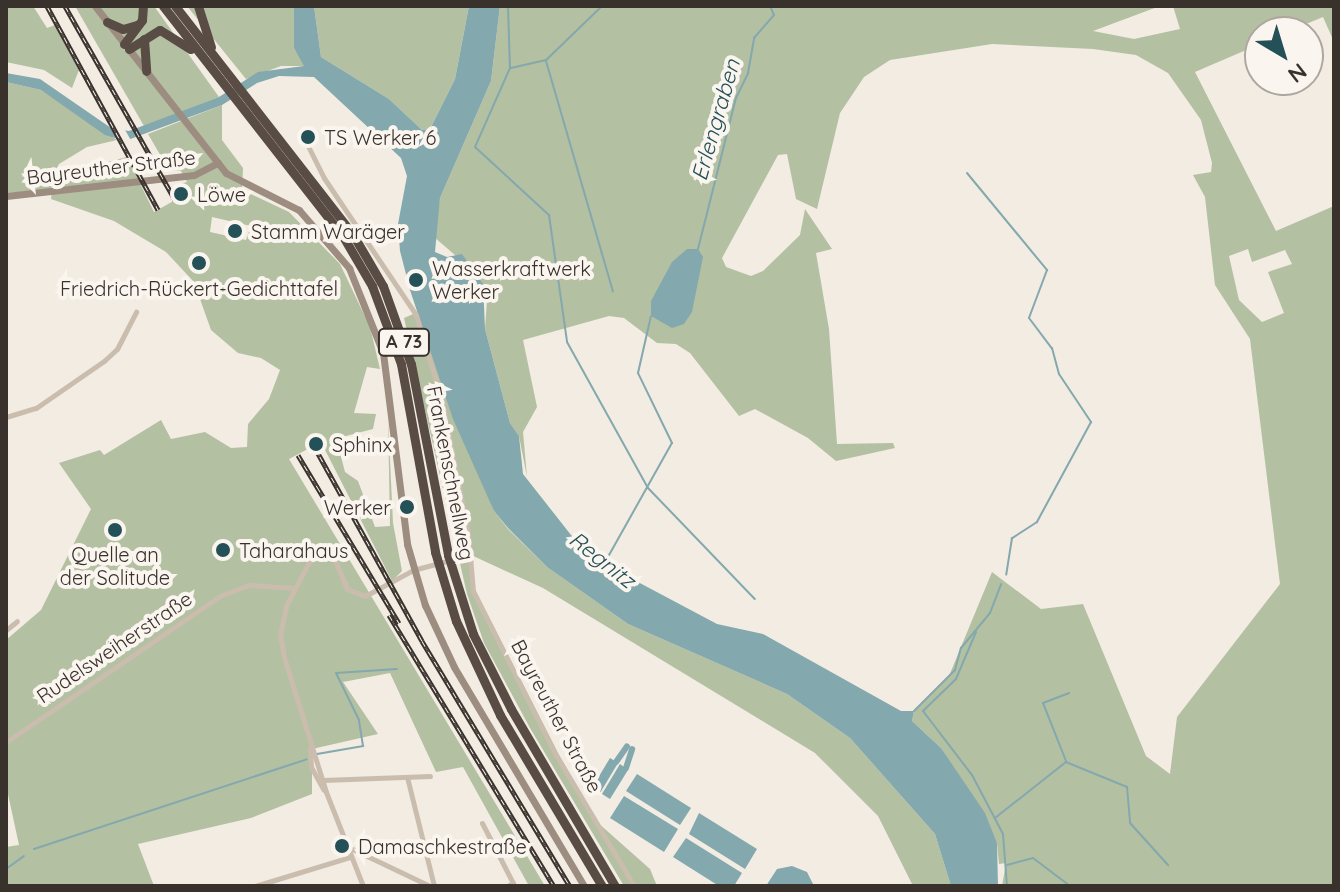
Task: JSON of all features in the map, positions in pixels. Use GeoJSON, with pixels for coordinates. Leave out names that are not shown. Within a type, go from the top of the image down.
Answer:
{"type":"FeatureCollection","features":[{"type":"Feature","properties":{"kind":"highway"},"geometry":{"type":"LineString","coordinates":[[127,46],[140,23],[143,6]]}},
{"type":"Feature","properties":{"kind":"highway","name":"Frankenschnellweg"},"geometry":{"type":"LineString","coordinates":[[163,6],[203,59],[224,78],[349,245],[381,303],[401,364],[440,572],[478,673],[602,886]]}},
{"type":"Feature","properties":{"kind":"highway","name":"Frankenschnellweg"},"geometry":{"type":"LineString","coordinates":[[175,6],[219,64],[224,78]]}},
{"type":"Feature","properties":{"kind":"highway"},"geometry":{"type":"LineString","coordinates":[[198,6],[219,64]]}},
{"type":"Feature","properties":{"kind":"highway"},"geometry":{"type":"LineString","coordinates":[[107,22],[123,29],[140,23]]}},
{"type":"Feature","properties":{"kind":"highway"},"geometry":{"type":"LineString","coordinates":[[127,46],[165,31],[203,59]]}},
{"type":"Feature","properties":{"kind":"highway"},"geometry":{"type":"LineString","coordinates":[[145,37],[141,53],[146,71]]}},
{"type":"Feature","properties":{"kind":"highway","name":"Frankenschnellweg"},"geometry":{"type":"LineString","coordinates":[[248,110],[352,233],[391,302],[411,364],[451,569],[496,682],[615,886]]}},
{"type":"Feature","properties":{"kind":"main road"},"geometry":{"type":"LineString","coordinates":[[95,6],[218,163],[235,179],[282,199],[307,217],[336,248],[362,292],[389,381],[413,570],[444,648],[584,886]]}},
{"type":"Feature","properties":{"kind":"main road","name":"Bayreuther Straße"},"geometry":{"type":"LineString","coordinates":[[6,196],[184,176],[218,163]]}},
{"type":"Feature","properties":{"kind":"street"},"geometry":{"type":"LineString","coordinates":[[306,142],[324,178],[416,315],[442,401],[469,538],[466,556],[413,570],[377,594],[360,596],[347,589],[334,558],[319,554],[293,588],[280,640],[309,743],[363,886]]}},
{"type":"Feature","properties":{"kind":"street"},"geometry":{"type":"LineString","coordinates":[[6,417],[36,408],[104,361],[117,349],[136,312]]}},
{"type":"Feature","properties":{"kind":"street","name":"Bayreuther Straße"},"geometry":{"type":"LineString","coordinates":[[466,556],[477,599],[543,731],[634,886]]}},
{"type":"Feature","properties":{"kind":"street","name":"Rudelsweiherstraße"},"geometry":{"type":"LineString","coordinates":[[6,742],[220,596],[248,585],[293,588]]}},
{"type":"Feature","properties":{"kind":"street"},"geometry":{"type":"LineString","coordinates":[[6,630],[17,621]]}},
{"type":"Feature","properties":{"kind":"street"},"geometry":{"type":"LineString","coordinates":[[309,743],[311,767],[326,792]]}},
{"type":"Feature","properties":{"kind":"street"},"geometry":{"type":"LineString","coordinates":[[323,780],[430,776]]}},
{"type":"Feature","properties":{"kind":"street"},"geometry":{"type":"LineString","coordinates":[[407,777],[432,886]]}},
{"type":"Feature","properties":{"kind":"street"},"geometry":{"type":"LineString","coordinates":[[482,823],[513,883],[507,886]]}},
{"type":"Feature","properties":{"kind":"street"},"geometry":{"type":"LineString","coordinates":[[345,845],[432,886]]}},
{"type":"Feature","properties":{"kind":"street"},"geometry":{"type":"LineString","coordinates":[[255,886],[350,857]]}},
{"type":"Feature","properties":{"kind":"green space"},"geometry":{"type":"Polygon","coordinates":[[[6,6],[33,6],[47,28],[55,25],[79,70],[72,88],[44,70],[6,62],[6,6]]]}},
{"type":"Feature","properties":{"kind":"green space"},"geometry":{"type":"Polygon","coordinates":[[[75,6],[154,6],[219,97],[144,126],[75,6]]]}},
{"type":"Feature","properties":{"kind":"green space"},"geometry":{"type":"Polygon","coordinates":[[[187,6],[294,6],[294,48],[306,66],[281,66],[246,79],[187,6]]]}},
{"type":"Feature","properties":{"kind":"green space"},"geometry":{"type":"Polygon","coordinates":[[[314,6],[469,6],[455,79],[430,129],[422,130],[389,99],[321,57],[314,6]]]}},
{"type":"Feature","properties":{"kind":"green space"},"geometry":{"type":"Polygon","coordinates":[[[500,6],[1160,6],[1093,31],[1134,39],[1180,29],[1173,6],[1334,6],[1334,42],[1324,16],[1244,16],[1244,51],[1195,72],[1276,231],[1334,206],[1334,886],[1002,886],[1006,863],[999,864],[997,843],[941,748],[912,721],[914,711],[949,676],[992,572],[1041,609],[1083,604],[1146,756],[1170,774],[1177,717],[1280,584],[1250,339],[1215,285],[1205,197],[1193,175],[1211,172],[1212,163],[1201,120],[1168,73],[1136,55],[1093,49],[992,44],[890,60],[864,77],[840,113],[817,209],[796,199],[787,154],[778,155],[722,258],[726,267],[751,276],[763,271],[800,235],[805,209],[832,249],[816,253],[829,329],[837,444],[893,443],[895,448],[836,461],[808,438],[755,409],[739,416],[690,353],[676,344],[657,343],[624,318],[609,316],[523,340],[537,407],[523,432],[527,477],[519,436],[510,423],[485,329],[487,300],[455,255],[434,237],[440,198],[491,81],[500,6]],[[1248,249],[1229,256],[1239,300],[1262,322],[1284,313],[1268,272],[1292,264],[1285,250],[1252,262],[1248,249]]]}},
{"type":"Feature","properties":{"kind":"green space"},"geometry":{"type":"Polygon","coordinates":[[[6,82],[41,90],[117,140],[87,147],[59,164],[53,176],[127,157],[154,212],[184,195],[179,184],[187,182],[181,171],[169,170],[148,134],[222,105],[222,140],[243,168],[242,190],[289,212],[340,264],[370,327],[380,369],[367,367],[354,413],[376,414],[373,429],[342,437],[339,449],[345,472],[358,481],[375,527],[390,526],[388,418],[393,523],[402,571],[392,581],[321,442],[289,459],[545,886],[529,886],[463,767],[436,772],[390,673],[343,682],[378,734],[312,749],[312,794],[251,818],[138,844],[154,886],[6,886],[6,847],[19,845],[6,785],[6,640],[41,610],[91,509],[59,463],[100,450],[104,455],[161,420],[171,439],[205,432],[231,448],[247,447],[248,424],[269,399],[280,370],[261,358],[238,353],[211,330],[194,282],[166,252],[114,221],[51,199],[52,189],[8,193],[6,82]],[[212,217],[210,232],[246,240],[251,226],[212,217]]]}},
{"type":"Feature","properties":{"kind":"green space"},"geometry":{"type":"Polygon","coordinates":[[[418,312],[494,511],[508,529],[547,567],[628,624],[787,694],[850,738],[935,834],[951,886],[913,886],[878,816],[815,753],[543,588],[471,555],[475,590],[559,755],[597,822],[650,869],[657,886],[624,886],[530,728],[484,643],[467,594],[404,318],[418,312]]]}},
{"type":"Feature","properties":{"kind":"water"},"geometry":{"type":"Polygon","coordinates":[[[294,6],[314,6],[321,57],[389,99],[422,130],[430,129],[455,79],[469,6],[500,6],[491,81],[440,198],[435,252],[447,257],[462,254],[483,284],[485,329],[510,423],[519,436],[523,474],[571,535],[604,564],[717,624],[763,634],[901,711],[914,711],[912,721],[941,748],[985,813],[997,843],[998,886],[951,886],[935,834],[850,738],[787,694],[628,624],[547,567],[508,528],[494,511],[453,419],[409,287],[425,282],[423,274],[407,278],[400,251],[398,224],[407,176],[401,158],[314,77],[279,76],[257,83],[222,105],[125,141],[105,135],[41,90],[6,82],[6,73],[40,79],[111,128],[129,131],[219,97],[258,72],[304,66],[294,48],[294,6]]]}},
{"type":"Feature","properties":{"kind":"water"},"geometry":{"type":"Polygon","coordinates":[[[687,249],[698,249],[703,257],[692,312],[684,324],[672,328],[651,316],[651,301],[672,262],[687,249]]]}},
{"type":"Feature","properties":{"kind":"water"},"geometry":{"type":"Polygon","coordinates":[[[610,758],[618,763],[600,793],[592,788],[610,758]]]}},
{"type":"Feature","properties":{"kind":"water"},"geometry":{"type":"Polygon","coordinates":[[[620,764],[628,770],[610,799],[602,794],[620,764]]]}},
{"type":"Feature","properties":{"kind":"water"},"geometry":{"type":"Polygon","coordinates":[[[637,774],[691,808],[680,825],[626,791],[637,774]]]}},
{"type":"Feature","properties":{"kind":"water"},"geometry":{"type":"Polygon","coordinates":[[[624,796],[678,829],[664,852],[610,818],[624,796]]]}},
{"type":"Feature","properties":{"kind":"water"},"geometry":{"type":"Polygon","coordinates":[[[699,813],[757,849],[745,869],[689,834],[699,813]]]}},
{"type":"Feature","properties":{"kind":"water"},"geometry":{"type":"Polygon","coordinates":[[[686,838],[742,873],[734,886],[719,886],[673,857],[686,838]]]}},
{"type":"Feature","properties":{"kind":"water"},"geometry":{"type":"Polygon","coordinates":[[[792,866],[807,872],[814,886],[766,886],[777,869],[792,866]]]}},
{"type":"Feature","properties":{"kind":"pier"},"geometry":{"type":"Polygon","coordinates":[[[107,121],[124,128],[133,144],[120,144],[107,121]]]}},
{"type":"Feature","properties":{"kind":"waterway"},"geometry":{"type":"LineString","coordinates":[[508,6],[510,68]]}},
{"type":"Feature","properties":{"kind":"waterway"},"geometry":{"type":"LineString","coordinates":[[602,6],[546,60],[510,68],[475,147],[549,215],[567,342],[648,488],[755,599]]}},
{"type":"Feature","properties":{"kind":"waterway","name":"Erlengraben"},"geometry":{"type":"LineString","coordinates":[[698,249],[736,98],[748,73],[754,38],[774,15],[770,6]]}},
{"type":"Feature","properties":{"kind":"waterway"},"geometry":{"type":"LineString","coordinates":[[546,61],[613,291]]}},
{"type":"Feature","properties":{"kind":"waterway"},"geometry":{"type":"LineString","coordinates":[[967,173],[1047,270],[1029,318],[1052,348],[1059,374],[1091,422],[1037,522],[1012,538],[1006,575]]}},
{"type":"Feature","properties":{"kind":"waterway","name":"Erlengraben"},"geometry":{"type":"LineString","coordinates":[[604,564],[672,443],[638,373],[651,316]]}},
{"type":"Feature","properties":{"kind":"waterway"},"geometry":{"type":"LineString","coordinates":[[914,711],[955,670],[961,648],[990,613],[1001,584]]}},
{"type":"Feature","properties":{"kind":"waterway"},"geometry":{"type":"LineString","coordinates":[[976,632],[956,679],[923,711],[972,775],[1003,834],[1007,886]]}},
{"type":"Feature","properties":{"kind":"waterway"},"geometry":{"type":"LineString","coordinates":[[317,754],[363,746],[359,720],[336,673],[397,669]]}},
{"type":"Feature","properties":{"kind":"waterway"},"geometry":{"type":"LineString","coordinates":[[1066,761],[1043,703],[1069,693]]}},
{"type":"Feature","properties":{"kind":"waterway"},"geometry":{"type":"LineString","coordinates":[[616,762],[627,746]]}},
{"type":"Feature","properties":{"kind":"waterway"},"geometry":{"type":"LineString","coordinates":[[626,768],[632,749]]}},
{"type":"Feature","properties":{"kind":"waterway"},"geometry":{"type":"LineString","coordinates":[[34,849],[307,759]]}},
{"type":"Feature","properties":{"kind":"waterway"},"geometry":{"type":"LineString","coordinates":[[995,818],[1066,762],[1127,787],[1130,823],[1168,865]]}},
{"type":"Feature","properties":{"kind":"waterway"},"geometry":{"type":"LineString","coordinates":[[6,869],[24,856]]}},
{"type":"Feature","properties":{"kind":"waterway"},"geometry":{"type":"LineString","coordinates":[[1007,865],[1033,858],[1070,886]]}},
{"type":"Feature","properties":{"kind":"railway"},"geometry":{"type":"LineString","coordinates":[[47,6],[158,210]]}},
{"type":"Feature","properties":{"kind":"railway"},"geometry":{"type":"LineString","coordinates":[[65,6],[175,200]]}},
{"type":"Feature","properties":{"kind":"railway"},"geometry":{"type":"LineString","coordinates":[[314,446],[422,641],[570,886]]}},
{"type":"Feature","properties":{"kind":"railway"},"geometry":{"type":"LineString","coordinates":[[298,455],[399,623]]}},
{"type":"Feature","properties":{"kind":"railway"},"geometry":{"type":"LineString","coordinates":[[389,615],[554,886]]}},
{"type":"Feature","properties":{"kind":"place","name":"TS Werker 6"},"geometry":{"type":"Point","coordinates":[308,137]}},
{"type":"Feature","properties":{"kind":"place","name":"Löwe"},"geometry":{"type":"Point","coordinates":[181,194]}},
{"type":"Feature","properties":{"kind":"place","name":"Stamm Waräger"},"geometry":{"type":"Point","coordinates":[235,231]}},
{"type":"Feature","properties":{"kind":"place","name":"Friedrich-Rückert-Gedichttafel"},"geometry":{"type":"Point","coordinates":[199,263]}},
{"type":"Feature","properties":{"kind":"place","name":"Wasserkraftwerk Werker"},"geometry":{"type":"Point","coordinates":[416,280]}},
{"type":"Feature","properties":{"kind":"place","name":"Sphinx"},"geometry":{"type":"Point","coordinates":[316,444]}},
{"type":"Feature","properties":{"kind":"place","name":"Werker"},"geometry":{"type":"Point","coordinates":[407,507]}},
{"type":"Feature","properties":{"kind":"place","name":"Quelle an der Solitude"},"geometry":{"type":"Point","coordinates":[115,530]}},
{"type":"Feature","properties":{"kind":"place","name":"Taharahaus"},"geometry":{"type":"Point","coordinates":[223,550]}},
{"type":"Feature","properties":{"kind":"place","name":"Damaschkestraße"},"geometry":{"type":"Point","coordinates":[342,846]}},
{"type":"Feature","properties":{"kind":"water label","name":"Regnitz"},"geometry":{"type":"Point","coordinates":[602,560]}}]}
